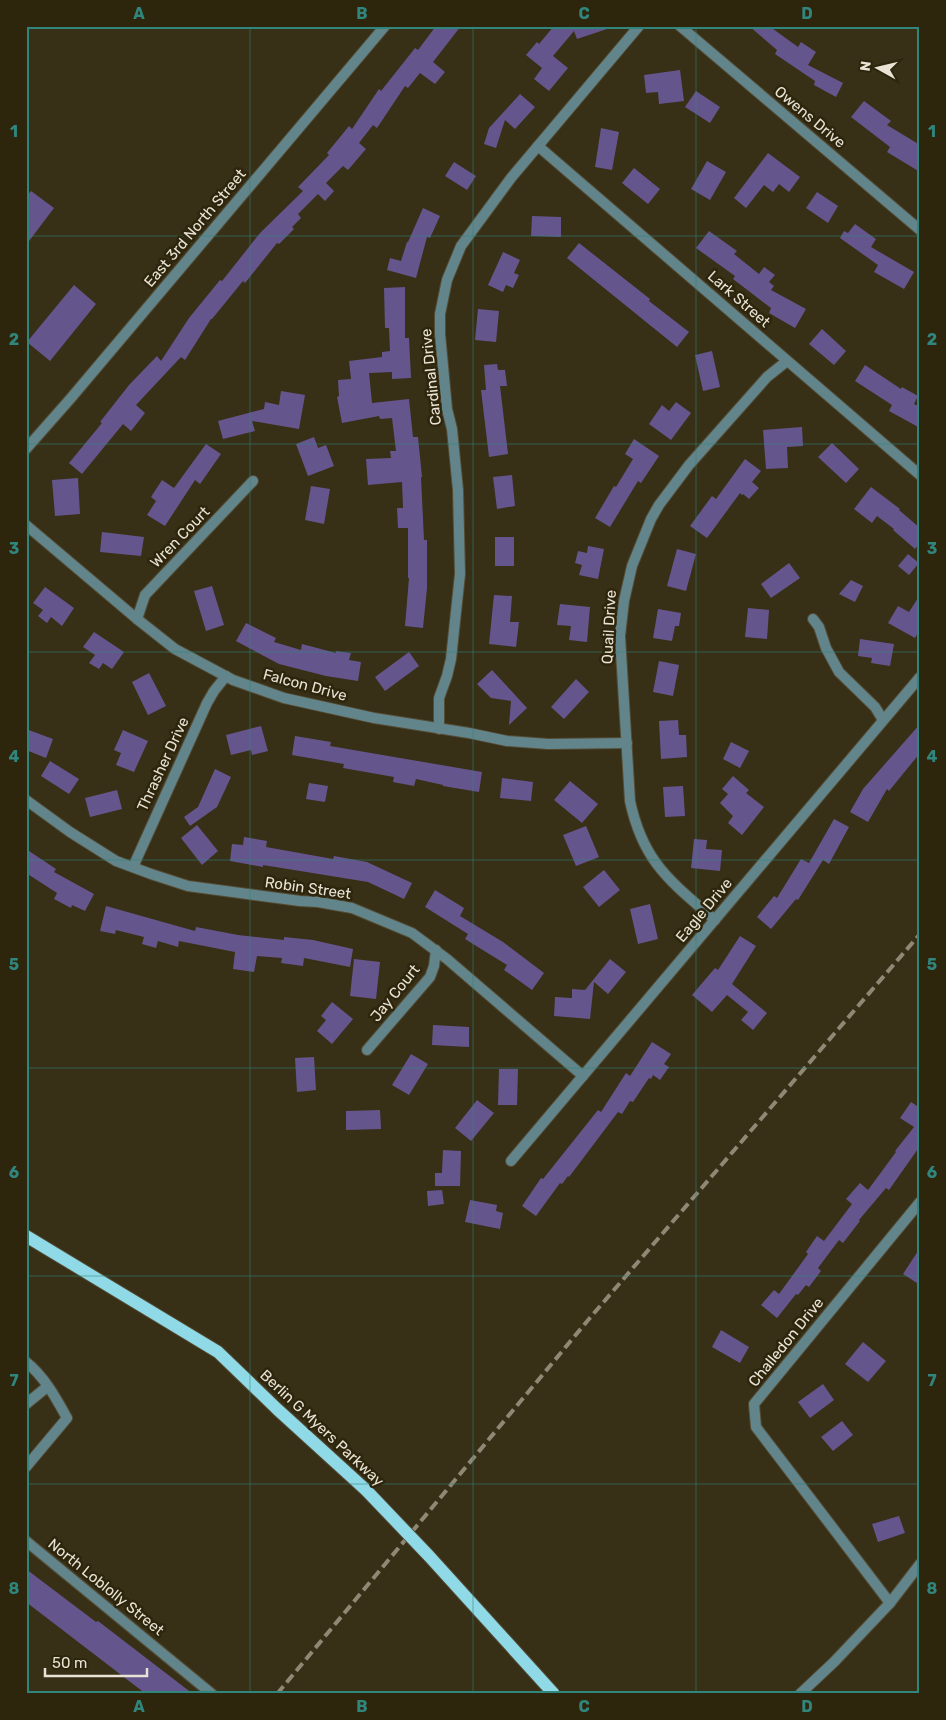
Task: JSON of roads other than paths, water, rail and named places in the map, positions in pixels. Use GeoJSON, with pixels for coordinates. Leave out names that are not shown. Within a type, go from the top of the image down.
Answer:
{"type":"FeatureCollection","features":[{"type":"Feature","properties":{"kind":"main road","name":"Berlin G Myers Parkway"},"geometry":{"type":"LineString","coordinates":[[26,1236],[218,1352],[366,1490],[429,1556],[554,1694]]}},
{"type":"Feature","properties":{"kind":"street","name":"East 3rd North Street"},"geometry":{"type":"LineString","coordinates":[[26,449],[72,398],[385,26]]}},
{"type":"Feature","properties":{"kind":"street","name":"Cardinal Drive"},"geometry":{"type":"LineString","coordinates":[[439,729],[439,698],[451,659],[460,574],[458,490],[452,429],[447,409],[440,334],[442,297],[446,280],[461,246],[511,178],[639,26]]}},
{"type":"Feature","properties":{"kind":"street","name":"Owens Drive"},"geometry":{"type":"LineString","coordinates":[[680,26],[920,230]]}},
{"type":"Feature","properties":{"kind":"street","name":"Lark Street"},"geometry":{"type":"LineString","coordinates":[[538,146],[920,475]]}},
{"type":"Feature","properties":{"kind":"street","name":"Quail Drive"},"geometry":{"type":"LineString","coordinates":[[714,920],[669,881],[649,854],[634,818],[630,801],[620,636],[624,601],[632,566],[651,519],[659,505],[689,465],[767,377],[787,360]]}},
{"type":"Feature","properties":{"kind":"street","name":"Wren Court"},"geometry":{"type":"LineString","coordinates":[[136,619],[145,595],[253,482]]}},
{"type":"Feature","properties":{"kind":"street","name":"Falcon Drive"},"geometry":{"type":"LineString","coordinates":[[26,525],[136,619],[176,648],[226,676],[284,698],[374,718],[507,741],[548,744],[626,743]]}},
{"type":"Feature","properties":{"kind":"street"},"geometry":{"type":"LineString","coordinates":[[813,618],[819,626],[826,648],[839,672],[876,707],[884,720]]}},
{"type":"Feature","properties":{"kind":"street","name":"Thrasher Drive"},"geometry":{"type":"LineString","coordinates":[[133,867],[207,703],[226,676]]}},
{"type":"Feature","properties":{"kind":"street","name":"Eagle Drive"},"geometry":{"type":"LineString","coordinates":[[511,1162],[920,677]]}},
{"type":"Feature","properties":{"kind":"street","name":"Robin Street"},"geometry":{"type":"LineString","coordinates":[[26,800],[70,832],[116,860],[188,886],[352,908],[412,933],[436,950],[583,1076]]}},
{"type":"Feature","properties":{"kind":"street","name":"Jay Court"},"geometry":{"type":"LineString","coordinates":[[367,1050],[430,977],[434,966],[436,950]]}},
{"type":"Feature","properties":{"kind":"street","name":"Challedon Drive"},"geometry":{"type":"LineString","coordinates":[[890,1603],[756,1427],[754,1404],[920,1202]]}},
{"type":"Feature","properties":{"kind":"street"},"geometry":{"type":"LineString","coordinates":[[26,1362],[32,1366],[56,1398],[67,1418],[26,1466]]}},
{"type":"Feature","properties":{"kind":"street"},"geometry":{"type":"LineString","coordinates":[[26,1404],[47,1387]]}},
{"type":"Feature","properties":{"kind":"street","name":"North Loblolly Street"},"geometry":{"type":"LineString","coordinates":[[26,1541],[212,1694]]}},
{"type":"Feature","properties":{"kind":"street"},"geometry":{"type":"LineString","coordinates":[[800,1694],[834,1662],[890,1603],[920,1564]]}},
{"type":"Feature","properties":{"kind":"railway"},"geometry":{"type":"LineString","coordinates":[[277,1694],[589,1319],[920,934]]}}]}
